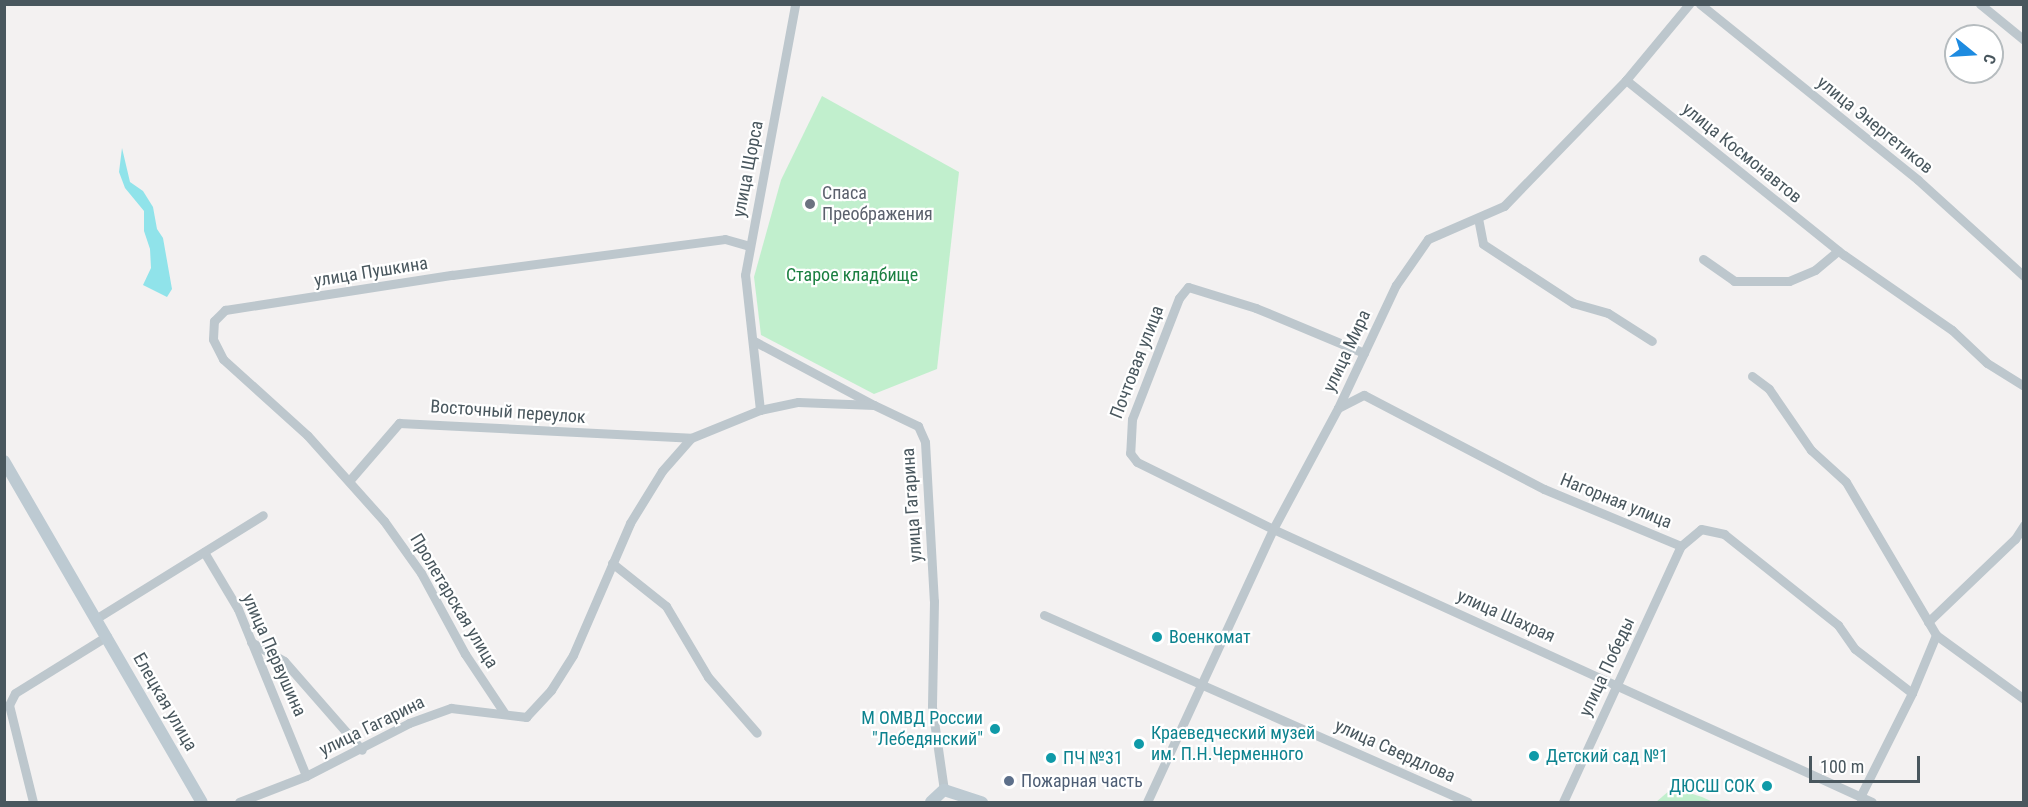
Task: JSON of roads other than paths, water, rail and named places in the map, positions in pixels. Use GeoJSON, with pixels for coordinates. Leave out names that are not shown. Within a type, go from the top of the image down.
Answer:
{"type":"FeatureCollection","features":[{"type":"Feature","properties":{"kind":"main road","name":"Елецкая улица"},"geometry":{"type":"LineString","coordinates":[[4,461],[202,802]]}},
{"type":"Feature","properties":{"kind":"main road"},"geometry":{"type":"LineString","coordinates":[[931,802],[944,790],[982,802]]}},
{"type":"Feature","properties":{"kind":"street","name":"улица Щорса"},"geometry":{"type":"LineString","coordinates":[[760,410],[745,275],[795,4]]}},
{"type":"Feature","properties":{"kind":"street","name":"улица Мира"},"geometry":{"type":"LineString","coordinates":[[1147,802],[1200,681],[1273,529],[1338,408],[1396,285],[1428,239],[1504,206],[1626,80],[1689,4]]}},
{"type":"Feature","properties":{"kind":"street","name":"улица Энергетиков"},"geometry":{"type":"LineString","coordinates":[[1700,4],[1918,180],[2024,276]]}},
{"type":"Feature","properties":{"kind":"street"},"geometry":{"type":"LineString","coordinates":[[1980,4],[2024,40]]}},
{"type":"Feature","properties":{"kind":"street","name":"улица Космонавтов"},"geometry":{"type":"LineString","coordinates":[[1626,80],[1838,251],[1952,330],[1987,363],[2024,386]]}},
{"type":"Feature","properties":{"kind":"street"},"geometry":{"type":"LineString","coordinates":[[1478,218],[1483,244],[1574,303],[1608,313],[1652,341]]}},
{"type":"Feature","properties":{"kind":"street","name":"улица Пушкина"},"geometry":{"type":"LineString","coordinates":[[349,481],[307,435],[223,359],[213,339],[214,321],[225,310],[725,239],[750,246]]}},
{"type":"Feature","properties":{"kind":"street"},"geometry":{"type":"LineString","coordinates":[[1703,259],[1734,281],[1789,281],[1815,270],[1838,251]]}},
{"type":"Feature","properties":{"kind":"street","name":"Почтовая улица"},"geometry":{"type":"LineString","coordinates":[[1130,453],[1132,419],[1183,291],[1188,286],[1266,311],[1364,353]]}},
{"type":"Feature","properties":{"kind":"street"},"geometry":{"type":"LineString","coordinates":[[754,341],[874,405]]}},
{"type":"Feature","properties":{"kind":"street"},"geometry":{"type":"LineString","coordinates":[[1752,376],[1768,389],[1811,450],[1846,482],[1936,635],[2024,699]]}},
{"type":"Feature","properties":{"kind":"street","name":"Нагорная улица"},"geometry":{"type":"LineString","coordinates":[[1338,408],[1364,395],[1544,489],[1681,546],[1701,529],[1724,534],[1838,625],[1855,650],[1912,693]]}},
{"type":"Feature","properties":{"kind":"street","name":"улица Гагарина"},"geometry":{"type":"LineString","coordinates":[[239,802],[306,776],[362,750],[409,723],[451,708],[526,717],[551,690],[573,655],[612,563],[662,471],[691,438],[760,410],[798,402],[874,405],[918,426],[925,442],[934,602],[932,707],[944,790]]}},
{"type":"Feature","properties":{"kind":"street","name":"Восточный переулок"},"geometry":{"type":"LineString","coordinates":[[349,481],[399,423],[691,438]]}},
{"type":"Feature","properties":{"kind":"street","name":"улица Шахрая"},"geometry":{"type":"LineString","coordinates":[[1130,453],[1137,462],[1273,529],[1584,669],[1615,688],[1872,802]]}},
{"type":"Feature","properties":{"kind":"street","name":"Пролетарская улица"},"geometry":{"type":"LineString","coordinates":[[349,481],[422,573],[465,654],[505,714]]}},
{"type":"Feature","properties":{"kind":"street"},"geometry":{"type":"LineString","coordinates":[[97,618],[263,515]]}},
{"type":"Feature","properties":{"kind":"street"},"geometry":{"type":"LineString","coordinates":[[1928,622],[2015,539],[2024,525]]}},
{"type":"Feature","properties":{"kind":"street","name":"улица Победы"},"geometry":{"type":"LineString","coordinates":[[1563,802],[1681,546]]}},
{"type":"Feature","properties":{"kind":"street","name":"улица Первушина"},"geometry":{"type":"LineString","coordinates":[[204,552],[238,609],[306,776]]}},
{"type":"Feature","properties":{"kind":"street"},"geometry":{"type":"LineString","coordinates":[[612,563],[666,606],[708,677],[757,734]]}},
{"type":"Feature","properties":{"kind":"street","name":"улица Свердлова"},"geometry":{"type":"LineString","coordinates":[[1044,615],[1200,681],[1468,802]]}},
{"type":"Feature","properties":{"kind":"street"},"geometry":{"type":"LineString","coordinates":[[1860,797],[1912,693],[1936,635]]}},
{"type":"Feature","properties":{"kind":"street"},"geometry":{"type":"LineString","coordinates":[[33,802],[9,705],[15,693],[107,636]]}},
{"type":"Feature","properties":{"kind":"street"},"geometry":{"type":"LineString","coordinates":[[250,642],[284,661],[362,750]]}},
{"type":"Feature","properties":{"kind":"water"},"geometry":{"type":"Polygon","coordinates":[[[122,148],[130,182],[143,191],[153,207],[157,229],[163,238],[172,289],[167,297],[143,285],[151,268],[150,249],[144,231],[144,211],[125,188],[119,172],[122,148]]]}},
{"type":"Feature","properties":{"kind":"place","name":"Спаса Преображения"},"geometry":{"type":"Point","coordinates":[810,204]}},
{"type":"Feature","properties":{"kind":"place","name":"Военкомат"},"geometry":{"type":"Point","coordinates":[1157,637]}},
{"type":"Feature","properties":{"kind":"place","name":"М ОМВД России \"Лебедянский\""},"geometry":{"type":"Point","coordinates":[995,729]}},
{"type":"Feature","properties":{"kind":"place","name":"Краеведческий музей им. П.Н.Черменного"},"geometry":{"type":"Point","coordinates":[1139,744]}},
{"type":"Feature","properties":{"kind":"place","name":"Детский сад №1"},"geometry":{"type":"Point","coordinates":[1534,756]}},
{"type":"Feature","properties":{"kind":"place","name":"ПЧ №31"},"geometry":{"type":"Point","coordinates":[1051,758]}},
{"type":"Feature","properties":{"kind":"place","name":"Пожарная часть"},"geometry":{"type":"Point","coordinates":[1009,781]}},
{"type":"Feature","properties":{"kind":"place","name":"ДЮСШ СОК"},"geometry":{"type":"Point","coordinates":[1767,786]}},
{"type":"Feature","properties":{"kind":"park label","name":"Старое кладбище"},"geometry":{"type":"Point","coordinates":[852,275]}}]}
